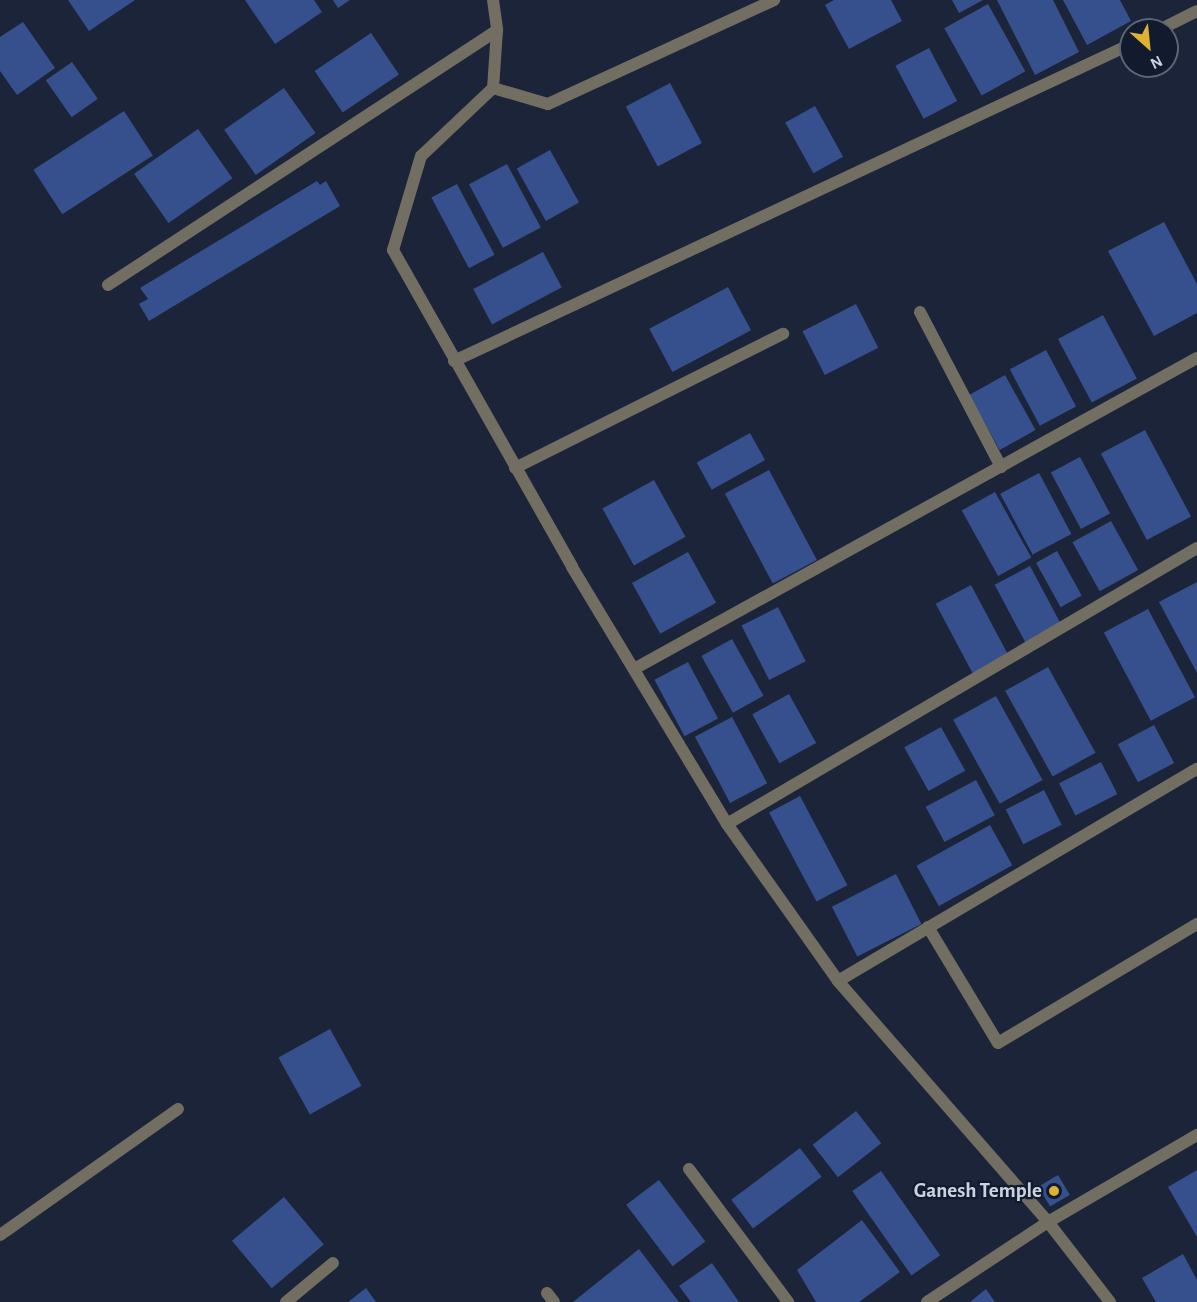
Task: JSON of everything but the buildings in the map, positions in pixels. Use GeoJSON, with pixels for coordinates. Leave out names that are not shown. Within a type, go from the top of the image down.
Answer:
{"type":"FeatureCollection","features":[{"type":"Feature","properties":{"kind":"street"},"geometry":{"type":"LineString","coordinates":[[493,0],[496,30],[493,88],[421,156],[393,250],[515,468],[727,824],[838,981],[1048,1222],[1110,1302]]}},
{"type":"Feature","properties":{"kind":"street"},"geometry":{"type":"LineString","coordinates":[[493,88],[548,104],[774,0]]}},
{"type":"Feature","properties":{"kind":"street"},"geometry":{"type":"LineString","coordinates":[[1179,20],[1197,11]]}},
{"type":"Feature","properties":{"kind":"street"},"geometry":{"type":"LineString","coordinates":[[108,285],[496,30]]}},
{"type":"Feature","properties":{"kind":"street"},"geometry":{"type":"LineString","coordinates":[[454,361],[1119,50]]}},
{"type":"Feature","properties":{"kind":"street"},"geometry":{"type":"LineString","coordinates":[[920,312],[1001,467]]}},
{"type":"Feature","properties":{"kind":"street"},"geometry":{"type":"LineString","coordinates":[[515,468],[783,334]]}},
{"type":"Feature","properties":{"kind":"street"},"geometry":{"type":"LineString","coordinates":[[634,669],[1197,358]]}},
{"type":"Feature","properties":{"kind":"street"},"geometry":{"type":"LineString","coordinates":[[727,824],[1197,548]]}},
{"type":"Feature","properties":{"kind":"street"},"geometry":{"type":"LineString","coordinates":[[838,981],[1197,769]]}},
{"type":"Feature","properties":{"kind":"street"},"geometry":{"type":"LineString","coordinates":[[928,927],[998,1043],[1197,924]]}},
{"type":"Feature","properties":{"kind":"street"},"geometry":{"type":"LineString","coordinates":[[0,1235],[178,1110]]}},
{"type":"Feature","properties":{"kind":"street"},"geometry":{"type":"LineString","coordinates":[[927,1302],[1048,1222],[1197,1135]]}},
{"type":"Feature","properties":{"kind":"street"},"geometry":{"type":"LineString","coordinates":[[689,1168],[788,1302]]}},
{"type":"Feature","properties":{"kind":"street"},"geometry":{"type":"LineString","coordinates":[[286,1302],[333,1263]]}},
{"type":"Feature","properties":{"kind":"place","name":"Ganesh Temple"},"geometry":{"type":"Point","coordinates":[1054,1191]}}]}
